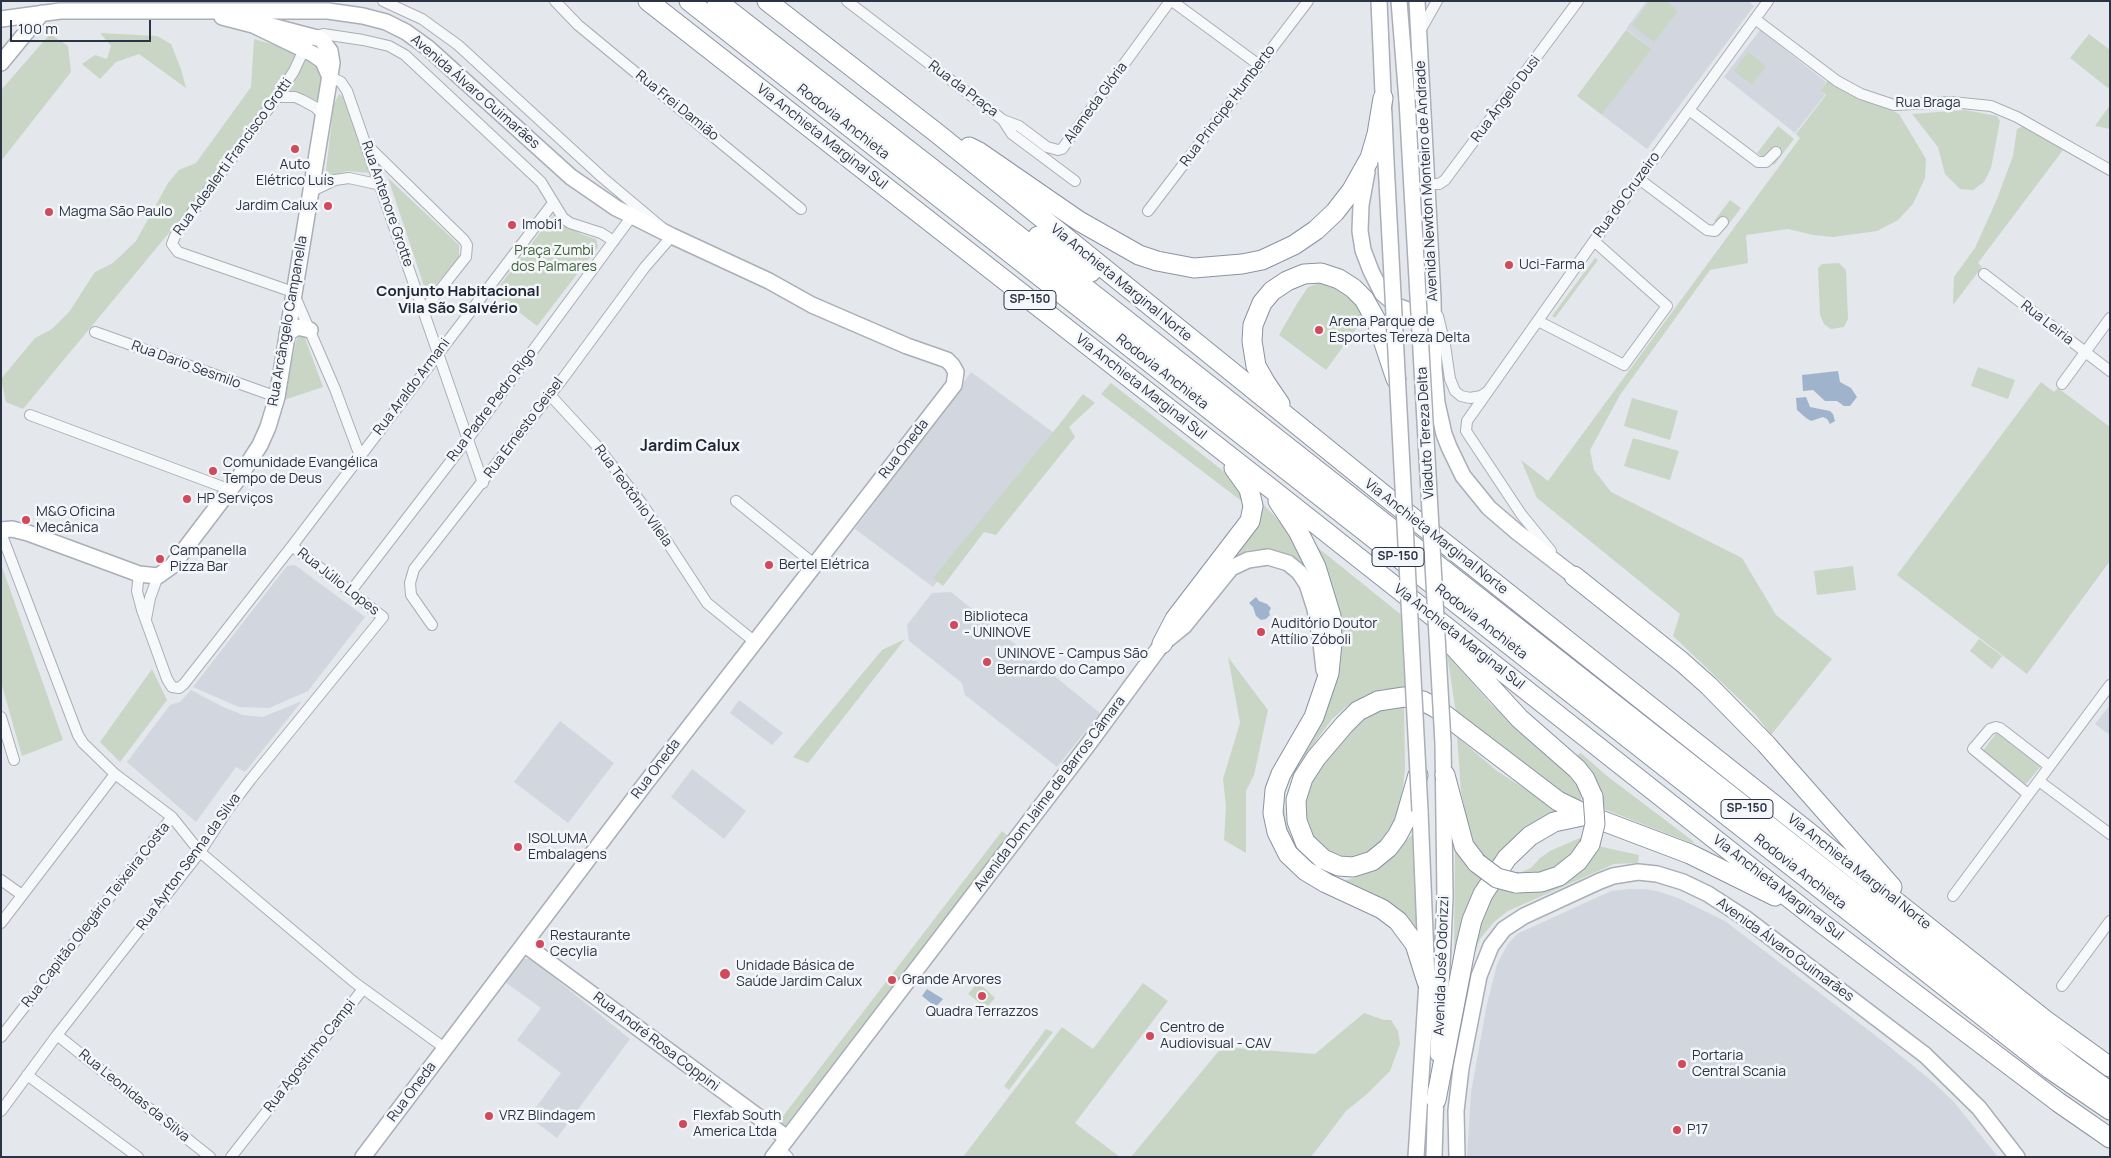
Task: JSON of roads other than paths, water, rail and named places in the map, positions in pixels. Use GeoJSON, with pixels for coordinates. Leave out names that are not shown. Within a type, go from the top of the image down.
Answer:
{"type":"FeatureCollection","features":[{"type":"Feature","properties":{"kind":"highway","name":"Via Anchieta Marginal Sul"},"geometry":{"type":"LineString","coordinates":[[648,1],[1412,599],[1811,915],[2058,1102],[2110,1138]]}},
{"type":"Feature","properties":{"kind":"highway","name":"Rodovia Anchieta"},"geometry":{"type":"LineString","coordinates":[[689,1],[2050,1069],[2110,1110]]}},
{"type":"Feature","properties":{"kind":"highway","name":"Rodovia Anchieta"},"geometry":{"type":"LineString","coordinates":[[717,1],[1096,296],[2066,1060],[2110,1092]]}},
{"type":"Feature","properties":{"kind":"highway","name":"Via Anchieta Marginal Norte"},"geometry":{"type":"LineString","coordinates":[[767,1],[938,134],[1296,425],[2045,1020],[2110,1066]]}},
{"type":"Feature","properties":{"kind":"highway"},"geometry":{"type":"LineString","coordinates":[[938,134],[980,152],[1079,221],[1120,246],[1157,261],[1194,268],[1242,264],[1262,260],[1294,245],[1316,230],[1335,212],[1378,160],[1377,134],[1383,98]]}},
{"type":"Feature","properties":{"kind":"highway"},"geometry":{"type":"LineString","coordinates":[[856,110],[914,145],[993,205],[1190,339]]}},
{"type":"Feature","properties":{"kind":"highway"},"geometry":{"type":"LineString","coordinates":[[1296,425],[1265,382],[1256,366],[1252,333],[1255,317],[1262,302],[1272,291],[1295,277],[1312,273],[1330,275],[1353,288],[1364,299],[1377,322],[1398,383]]}},
{"type":"Feature","properties":{"kind":"highway"},"geometry":{"type":"LineString","coordinates":[[1162,644],[1175,620],[1242,533],[1252,514],[1251,495],[1245,480],[1204,436]]}},
{"type":"Feature","properties":{"kind":"highway"},"geometry":{"type":"LineString","coordinates":[[1269,487],[1305,544],[1316,567],[1331,616],[1332,642],[1324,689],[1308,730],[1282,774],[1276,790],[1273,813],[1277,832],[1288,854],[1306,871],[1331,885],[1382,908],[1398,921],[1415,944],[1427,982]]}},
{"type":"Feature","properties":{"kind":"highway"},"geometry":{"type":"LineString","coordinates":[[1574,576],[1682,662],[1709,686],[1766,744],[1924,924]]}},
{"type":"Feature","properties":{"kind":"highway"},"geometry":{"type":"LineString","coordinates":[[1412,599],[1520,719],[1581,773],[1590,787],[1593,796],[1595,824],[1590,844],[1578,861],[1558,876],[1542,882],[1516,883],[1498,878],[1477,863],[1464,846],[1445,775]]}},
{"type":"Feature","properties":{"kind":"highway"},"geometry":{"type":"LineString","coordinates":[[1418,774],[1404,822],[1388,848],[1372,861],[1353,867],[1339,866],[1316,854],[1305,842],[1298,827],[1296,800],[1299,786],[1308,770],[1335,735],[1358,712],[1384,699],[1404,697],[1429,704],[1546,793],[1587,815],[1690,854],[1811,915]]}},
{"type":"Feature","properties":{"kind":"highway"},"geometry":{"type":"LineString","coordinates":[[1436,1100],[1466,945],[1472,920],[1483,894],[1507,858],[1530,836],[1554,822],[1587,815]]}},
{"type":"Feature","properties":{"kind":"highway"},"geometry":{"type":"LineString","coordinates":[[1331,885],[1340,877],[1352,873],[1362,865]]}},
{"type":"Feature","properties":{"kind":"street"},"geometry":{"type":"LineString","coordinates":[[377,19],[384,1]]}},
{"type":"Feature","properties":{"kind":"street","name":"Avenida Álvaro Guimarães"},"geometry":{"type":"LineString","coordinates":[[384,1],[413,14],[441,31],[603,178],[672,236]]}},
{"type":"Feature","properties":{"kind":"street","name":"Rua Frei Damião"},"geometry":{"type":"LineString","coordinates":[[555,1],[578,25],[801,209]]}},
{"type":"Feature","properties":{"kind":"street","name":"Rua da Praça"},"geometry":{"type":"LineString","coordinates":[[847,1],[1003,120],[1012,134],[1075,181]]}},
{"type":"Feature","properties":{"kind":"street","name":"Alameda Glória"},"geometry":{"type":"LineString","coordinates":[[1003,120],[1019,126],[1047,147],[1058,150],[1062,149],[1171,1]]}},
{"type":"Feature","properties":{"kind":"street"},"geometry":{"type":"LineString","coordinates":[[1171,1],[1259,64]]}},
{"type":"Feature","properties":{"kind":"street","name":"Rua Principe Humberto"},"geometry":{"type":"LineString","coordinates":[[1148,211],[1308,1]]}},
{"type":"Feature","properties":{"kind":"street"},"geometry":{"type":"LineString","coordinates":[[1379,1],[1383,98]]}},
{"type":"Feature","properties":{"kind":"street","name":"Viaduto Tereza Delta"},"geometry":{"type":"LineString","coordinates":[[1399,1],[1407,100],[1445,775]]}},
{"type":"Feature","properties":{"kind":"street","name":"Avenida Newton Monteiro de Andrade"},"geometry":{"type":"LineString","coordinates":[[1417,1],[1434,299],[1434,369],[1437,403],[1446,441],[1456,463],[1472,487],[1496,515],[1574,576]]}},
{"type":"Feature","properties":{"kind":"street"},"geometry":{"type":"LineString","coordinates":[[1419,32],[1437,1]]}},
{"type":"Feature","properties":{"kind":"street","name":"Rua Ângelo Dusi"},"geometry":{"type":"LineString","coordinates":[[1426,184],[1439,184],[1445,180],[1578,1]]}},
{"type":"Feature","properties":{"kind":"street","name":"Rua do Cruzeiro"},"geometry":{"type":"LineString","coordinates":[[1574,576],[1533,531],[1466,432],[1467,421],[1594,241],[1768,1]]}},
{"type":"Feature","properties":{"kind":"street","name":"Avenida Álvaro Guimarães"},"geometry":{"type":"LineString","coordinates":[[1,19],[35,14],[255,11],[330,6],[377,19],[406,32],[428,48],[565,172],[600,197],[672,236],[769,280],[812,305],[907,346],[947,360],[956,372],[954,385]]}},
{"type":"Feature","properties":{"kind":"street"},"geometry":{"type":"LineString","coordinates":[[193,11],[253,24],[323,61],[329,75]]}},
{"type":"Feature","properties":{"kind":"street","name":"Avenida Álvaro Guimarães"},"geometry":{"type":"LineString","coordinates":[[255,11],[256,16],[264,24],[314,36],[323,34],[381,43],[405,55],[541,182],[563,218],[570,223],[601,233],[614,241]]}},
{"type":"Feature","properties":{"kind":"street"},"geometry":{"type":"LineString","coordinates":[[1,63],[35,14]]}},
{"type":"Feature","properties":{"kind":"street","name":"Avenida Álvaro Guimarães"},"geometry":{"type":"LineString","coordinates":[[1,29],[35,14]]}},
{"type":"Feature","properties":{"kind":"street","name":"Rua Braga"},"geometry":{"type":"LineString","coordinates":[[1755,19],[1837,80],[1861,94],[1894,105],[1952,102],[1991,106],[2110,170]]}},
{"type":"Feature","properties":{"kind":"street","name":"Rua Adealerti Francisco Grotti"},"geometry":{"type":"LineString","coordinates":[[293,292],[178,252],[172,244],[175,236],[277,97],[294,71],[308,41],[314,36]]}},
{"type":"Feature","properties":{"kind":"street","name":"Rua Arcângelo Campanella"},"geometry":{"type":"LineString","coordinates":[[158,576],[172,566],[231,490],[260,444],[268,427],[277,397],[332,63],[330,51],[325,42],[314,36]]}},
{"type":"Feature","properties":{"kind":"street","name":"Rua Antenore Grotte"},"geometry":{"type":"LineString","coordinates":[[329,75],[341,82],[345,87],[483,483]]}},
{"type":"Feature","properties":{"kind":"street"},"geometry":{"type":"LineString","coordinates":[[277,97],[295,97],[316,107],[323,115]]}},
{"type":"Feature","properties":{"kind":"street"},"geometry":{"type":"LineString","coordinates":[[1689,110],[1758,162],[1766,162],[1776,152]]}},
{"type":"Feature","properties":{"kind":"street"},"geometry":{"type":"LineString","coordinates":[[366,144],[467,245],[466,256],[424,310]]}},
{"type":"Feature","properties":{"kind":"street"},"geometry":{"type":"LineString","coordinates":[[1378,160],[1363,185],[1360,217],[1363,250],[1370,271],[1382,293],[1401,308],[1411,310],[1423,308],[1434,299],[1454,391],[1461,396],[1470,398],[1481,396],[1488,391]]}},
{"type":"Feature","properties":{"kind":"street","name":"Viaduto Tereza Delta"},"geometry":{"type":"LineString","coordinates":[[1378,160],[1398,383],[1420,812]]}},
{"type":"Feature","properties":{"kind":"street"},"geometry":{"type":"LineString","coordinates":[[310,192],[336,180],[349,178],[381,186]]}},
{"type":"Feature","properties":{"kind":"street"},"geometry":{"type":"LineString","coordinates":[[600,197],[605,184],[603,178]]}},
{"type":"Feature","properties":{"kind":"street"},"geometry":{"type":"LineString","coordinates":[[1639,179],[1706,230],[1715,231],[1723,222]]}},
{"type":"Feature","properties":{"kind":"street","name":"Rua Araldo Armani"},"geometry":{"type":"LineString","coordinates":[[146,620],[167,679],[172,687],[179,688],[190,677],[292,546],[553,203]]}},
{"type":"Feature","properties":{"kind":"street","name":"Rua Padre Pedro Rigo"},"geometry":{"type":"LineString","coordinates":[[350,591],[467,440],[632,216]]}},
{"type":"Feature","properties":{"kind":"street","name":"Rua Ernesto Geisel"},"geometry":{"type":"LineString","coordinates":[[432,625],[411,595],[410,583],[412,574],[424,555],[483,483],[645,267],[672,236]]}},
{"type":"Feature","properties":{"kind":"street"},"geometry":{"type":"LineString","coordinates":[[1538,321],[1624,365],[1667,306],[1594,241]]}},
{"type":"Feature","properties":{"kind":"street","name":"Rua Leiria"},"geometry":{"type":"LineString","coordinates":[[1984,274],[2110,371]]}},
{"type":"Feature","properties":{"kind":"street"},"geometry":{"type":"LineString","coordinates":[[293,292],[335,389],[360,456]]}},
{"type":"Feature","properties":{"kind":"street"},"geometry":{"type":"LineString","coordinates":[[2062,384],[2110,318]]}},
{"type":"Feature","properties":{"kind":"street"},"geometry":{"type":"LineString","coordinates":[[287,334],[297,327],[310,330]]}},
{"type":"Feature","properties":{"kind":"street","name":"Rua Dario Sesmilo"},"geometry":{"type":"LineString","coordinates":[[95,332],[277,397]]}},
{"type":"Feature","properties":{"kind":"street","name":"Rua Oneda"},"geometry":{"type":"LineString","coordinates":[[363,1157],[645,784],[954,385]]}},
{"type":"Feature","properties":{"kind":"street","name":"Rua Teotônio Vilela"},"geometry":{"type":"LineString","coordinates":[[550,395],[598,446],[643,505],[707,603],[755,642]]}},
{"type":"Feature","properties":{"kind":"street"},"geometry":{"type":"LineString","coordinates":[[30,415],[231,490]]}},
{"type":"Feature","properties":{"kind":"street"},"geometry":{"type":"LineString","coordinates":[[736,501],[814,564]]}},
{"type":"Feature","properties":{"kind":"street"},"geometry":{"type":"LineString","coordinates":[[146,620],[150,598],[158,576],[139,574],[12,529],[1,532],[78,735],[83,743],[115,774],[172,817],[200,852],[363,989]]}},
{"type":"Feature","properties":{"kind":"street","name":"Rua Júlio Lopes"},"geometry":{"type":"LineString","coordinates":[[292,546],[383,617]]}},
{"type":"Feature","properties":{"kind":"street","name":"Avenida Dom Jaime de Barros Câmara"},"geometry":{"type":"LineString","coordinates":[[782,1150],[1086,748],[1162,644],[1184,626],[1223,576],[1236,565],[1262,557],[1281,560],[1299,572],[1310,593],[1321,643],[1324,689]]}},
{"type":"Feature","properties":{"kind":"street"},"geometry":{"type":"LineString","coordinates":[[139,574],[137,591],[146,620]]}},
{"type":"Feature","properties":{"kind":"street","name":"Rua Ayrton Senna da Silva"},"geometry":{"type":"LineString","coordinates":[[1,1111],[57,1035],[200,852],[251,779],[383,617]]}},
{"type":"Feature","properties":{"kind":"street"},"geometry":{"type":"LineString","coordinates":[[1953,896],[2110,685]]}},
{"type":"Feature","properties":{"kind":"street"},"geometry":{"type":"LineString","coordinates":[[1,717],[14,760]]}},
{"type":"Feature","properties":{"kind":"street"},"geometry":{"type":"LineString","coordinates":[[2028,794],[1973,749],[1990,729],[1996,727],[2000,728],[2049,766]]}},
{"type":"Feature","properties":{"kind":"street"},"geometry":{"type":"LineString","coordinates":[[1,923],[115,774]]}},
{"type":"Feature","properties":{"kind":"street","name":"Avenida José Odorizzi"},"geometry":{"type":"LineString","coordinates":[[1434,1157],[1444,936],[1445,775]]}},
{"type":"Feature","properties":{"kind":"street"},"geometry":{"type":"LineString","coordinates":[[2039,781],[2110,834]]}},
{"type":"Feature","properties":{"kind":"street","name":"Avenida José Odorizzi"},"geometry":{"type":"LineString","coordinates":[[1416,1157],[1427,982],[1420,812]]}},
{"type":"Feature","properties":{"kind":"street","name":"Rua Capitão Olegário Teixeira Costa"},"geometry":{"type":"LineString","coordinates":[[1,1037],[172,817]]}},
{"type":"Feature","properties":{"kind":"street","name":"Avenida Álvaro Guimarães"},"geometry":{"type":"LineString","coordinates":[[1456,1157],[1456,1112],[1463,1060],[1479,976],[1491,946],[1504,929],[1524,916],[1600,881],[1613,876],[1638,872],[1668,877],[1694,887],[1745,918],[1925,1054],[1979,1108],[2016,1157]]}},
{"type":"Feature","properties":{"kind":"street"},"geometry":{"type":"LineString","coordinates":[[1,880],[22,895]]}},
{"type":"Feature","properties":{"kind":"street"},"geometry":{"type":"LineString","coordinates":[[2062,986],[2110,921]]}},
{"type":"Feature","properties":{"kind":"street","name":"Rua André Rosa Coppini"},"geometry":{"type":"LineString","coordinates":[[524,944],[782,1150]]}},
{"type":"Feature","properties":{"kind":"street","name":"Rua Agostinho Campi"},"geometry":{"type":"LineString","coordinates":[[231,1157],[363,989],[446,1049]]}},
{"type":"Feature","properties":{"kind":"street","name":"Rua Leonidas da Silva"},"geometry":{"type":"LineString","coordinates":[[57,1035],[210,1157]]}},
{"type":"Feature","properties":{"kind":"street"},"geometry":{"type":"LineString","coordinates":[[27,1075],[138,1157]]}},
{"type":"Feature","properties":{"kind":"water"},"geometry":{"type":"Polygon","coordinates":[[[1838,371],[1840,382],[1851,388],[1857,397],[1850,406],[1844,406],[1837,401],[1825,401],[1813,390],[1803,391],[1802,375],[1838,371]]]}},
{"type":"Feature","properties":{"kind":"water"},"geometry":{"type":"Polygon","coordinates":[[[1806,397],[1810,407],[1830,411],[1835,421],[1830,424],[1823,417],[1811,421],[1806,418],[1797,410],[1796,398],[1806,397]]]}},
{"type":"Feature","properties":{"kind":"water"},"geometry":{"type":"Polygon","coordinates":[[[1256,597],[1271,608],[1270,615],[1266,619],[1261,620],[1256,616],[1253,607],[1249,603],[1256,597]]]}},
{"type":"Feature","properties":{"kind":"water"},"geometry":{"type":"Polygon","coordinates":[[[927,989],[943,999],[936,1007],[922,996],[927,989]]]}},
{"type":"Feature","properties":{"kind":"place","name":"Auto Elétrico Luís"},"geometry":{"type":"Point","coordinates":[295,149]}},
{"type":"Feature","properties":{"kind":"place","name":"Jardim Calux"},"geometry":{"type":"Point","coordinates":[328,206]}},
{"type":"Feature","properties":{"kind":"place","name":"Magma São Paulo"},"geometry":{"type":"Point","coordinates":[49,212]}},
{"type":"Feature","properties":{"kind":"place","name":"Imobi1"},"geometry":{"type":"Point","coordinates":[512,225]}},
{"type":"Feature","properties":{"kind":"place","name":"Uci-Farma"},"geometry":{"type":"Point","coordinates":[1509,265]}},
{"type":"Feature","properties":{"kind":"place","name":"Arena Parque de Esportes Tereza Delta"},"geometry":{"type":"Point","coordinates":[1319,330]}},
{"type":"Feature","properties":{"kind":"place","name":"Comunidade Evangélica Tempo de Deus"},"geometry":{"type":"Point","coordinates":[213,471]}},
{"type":"Feature","properties":{"kind":"place","name":"HP Serviços"},"geometry":{"type":"Point","coordinates":[187,499]}},
{"type":"Feature","properties":{"kind":"place","name":"M&G Oficina Mecânica"},"geometry":{"type":"Point","coordinates":[26,520]}},
{"type":"Feature","properties":{"kind":"place","name":"Campanella Pizza Bar"},"geometry":{"type":"Point","coordinates":[160,559]}},
{"type":"Feature","properties":{"kind":"place","name":"Bertel Elétrica"},"geometry":{"type":"Point","coordinates":[769,565]}},
{"type":"Feature","properties":{"kind":"place","name":"Biblioteca - UNINOVE"},"geometry":{"type":"Point","coordinates":[954,625]}},
{"type":"Feature","properties":{"kind":"place","name":"Auditório Doutor Attílio Zóboli"},"geometry":{"type":"Point","coordinates":[1261,632]}},
{"type":"Feature","properties":{"kind":"place","name":"UNINOVE - Campus São Bernardo do Campo"},"geometry":{"type":"Point","coordinates":[987,662]}},
{"type":"Feature","properties":{"kind":"place","name":"ISOLUMA Embalagens"},"geometry":{"type":"Point","coordinates":[518,847]}},
{"type":"Feature","properties":{"kind":"place","name":"Restaurante Cecylia"},"geometry":{"type":"Point","coordinates":[540,944]}},
{"type":"Feature","properties":{"kind":"place","name":"Unidade Básica de Saúde Jardim Calux"},"geometry":{"type":"Point","coordinates":[725,974]}},
{"type":"Feature","properties":{"kind":"place","name":"Grande Arvores"},"geometry":{"type":"Point","coordinates":[892,980]}},
{"type":"Feature","properties":{"kind":"place","name":"Quadra Terrazzos"},"geometry":{"type":"Point","coordinates":[982,996]}},
{"type":"Feature","properties":{"kind":"place","name":"Centro de Audiovisual - CAV"},"geometry":{"type":"Point","coordinates":[1150,1036]}},
{"type":"Feature","properties":{"kind":"place","name":"Portaria Central Scania"},"geometry":{"type":"Point","coordinates":[1682,1064]}},
{"type":"Feature","properties":{"kind":"place","name":"VRZ Blindagem"},"geometry":{"type":"Point","coordinates":[489,1116]}},
{"type":"Feature","properties":{"kind":"place","name":"Flexfab South America Ltda"},"geometry":{"type":"Point","coordinates":[683,1124]}},
{"type":"Feature","properties":{"kind":"place","name":"P17"},"geometry":{"type":"Point","coordinates":[1677,1130]}},
{"type":"Feature","properties":{"kind":"district","name":"Conjunto Habitacional Vila São Salvério"},"geometry":{"type":"Point","coordinates":[458,300]}},
{"type":"Feature","properties":{"kind":"district","name":"Jardim Calux"},"geometry":{"type":"Point","coordinates":[690,447]}},
{"type":"Feature","properties":{"kind":"park label","name":"Praça Zumbi dos Palmares"},"geometry":{"type":"Point","coordinates":[554,260]}}]}
